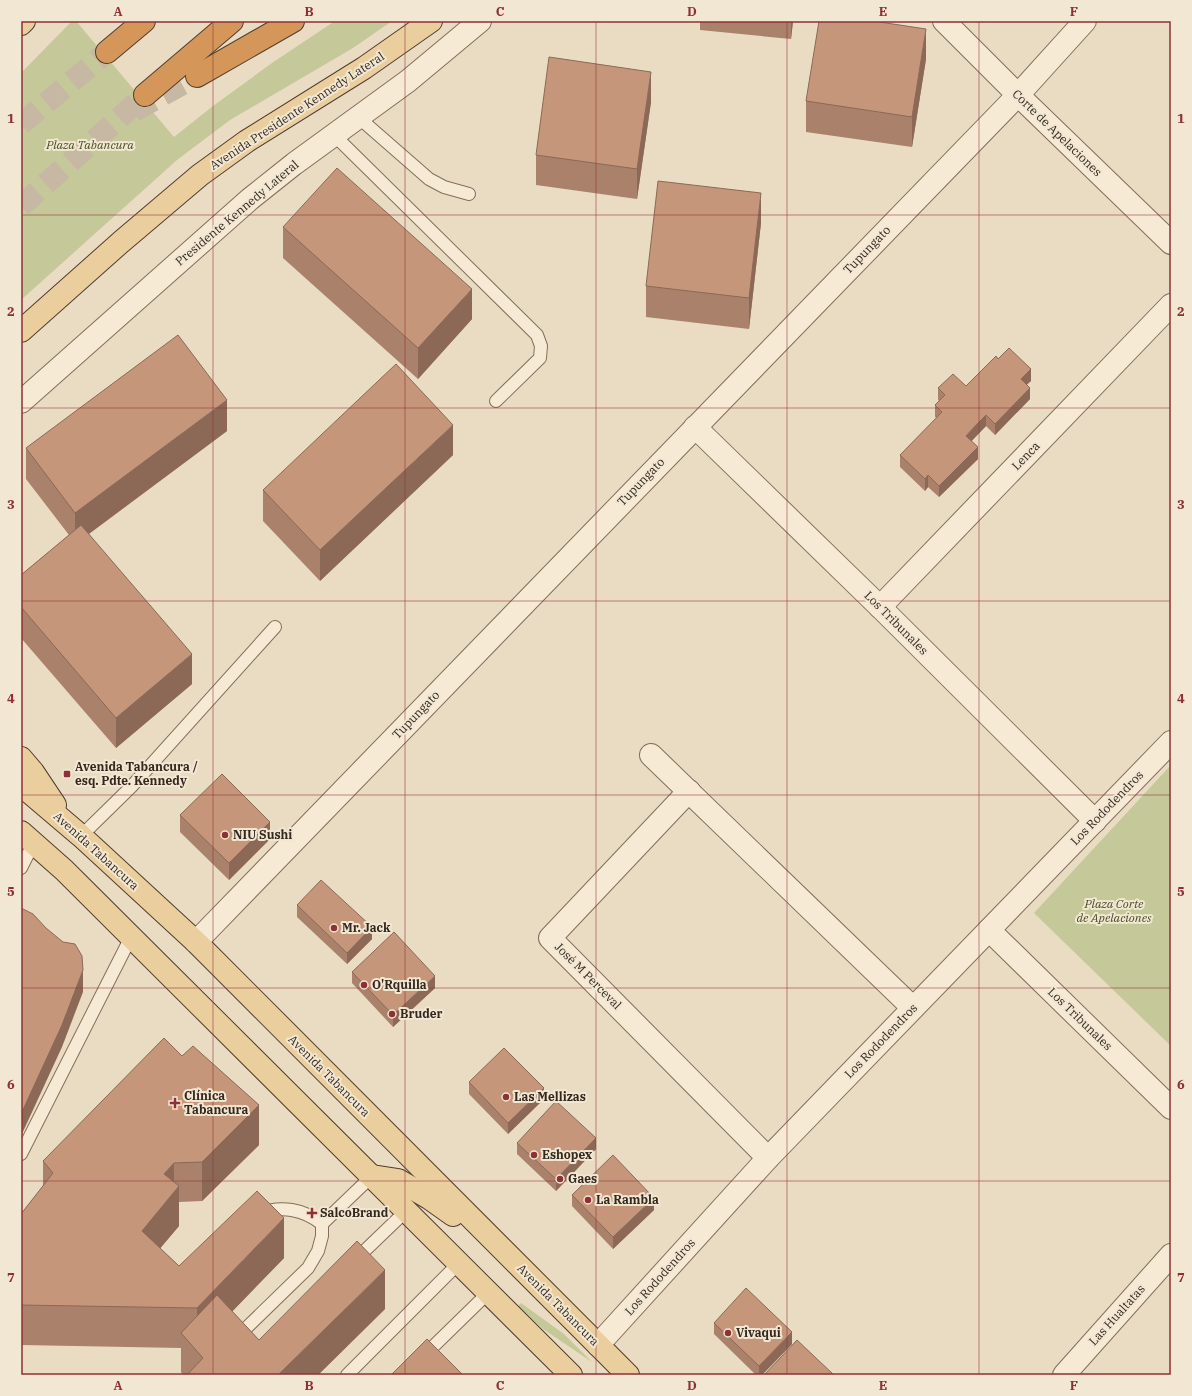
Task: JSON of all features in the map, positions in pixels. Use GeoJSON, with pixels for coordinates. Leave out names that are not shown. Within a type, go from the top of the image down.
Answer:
{"type":"FeatureCollection","features":[{"type":"Feature","properties":{"kind":"highway"},"geometry":{"type":"LineString","coordinates":[[108,52],[144,21]]}},
{"type":"Feature","properties":{"kind":"highway"},"geometry":{"type":"LineString","coordinates":[[145,95],[232,21]]}},
{"type":"Feature","properties":{"kind":"highway"},"geometry":{"type":"LineString","coordinates":[[197,76],[293,21]]}},
{"type":"Feature","properties":{"kind":"main road"},"geometry":{"type":"LineString","coordinates":[[21,24],[24,21]]}},
{"type":"Feature","properties":{"kind":"main road","name":"Avenida Presidente Kennedy Lateral"},"geometry":{"type":"LineString","coordinates":[[21,331],[121,242],[200,175],[247,141],[364,68],[431,21]]}},
{"type":"Feature","properties":{"kind":"main road"},"geometry":{"type":"LineString","coordinates":[[21,758],[33,772],[76,833]]}},
{"type":"Feature","properties":{"kind":"main road","name":"Avenida Tabancura"},"geometry":{"type":"LineString","coordinates":[[21,786],[76,833],[196,942],[628,1375]]}},
{"type":"Feature","properties":{"kind":"main road"},"geometry":{"type":"LineString","coordinates":[[27,837],[131,937],[571,1375]]}},
{"type":"Feature","properties":{"kind":"main road"},"geometry":{"type":"LineString","coordinates":[[372,1176],[398,1180],[429,1198],[503,1250]]}},
{"type":"Feature","properties":{"kind":"street","name":"Presidente Kennedy Lateral"},"geometry":{"type":"LineString","coordinates":[[21,402],[250,199],[408,81],[480,21]]}},
{"type":"Feature","properties":{"kind":"street","name":"Corte de Apelaciones"},"geometry":{"type":"LineString","coordinates":[[944,21],[1171,243]]}},
{"type":"Feature","properties":{"kind":"street","name":"Tupungato"},"geometry":{"type":"LineString","coordinates":[[196,942],[1018,95],[1085,21]]}},
{"type":"Feature","properties":{"kind":"street","name":"Lenca"},"geometry":{"type":"LineString","coordinates":[[880,607],[1171,305]]}},
{"type":"Feature","properties":{"kind":"street","name":"Los Tribunales"},"geometry":{"type":"LineString","coordinates":[[695,427],[880,607],[1095,821]]}},
{"type":"Feature","properties":{"kind":"street","name":"Los Rododendros"},"geometry":{"type":"LineString","coordinates":[[598,1346],[768,1158],[1171,742]]}},
{"type":"Feature","properties":{"kind":"street"},"geometry":{"type":"LineString","coordinates":[[652,755],[913,1008]]}},
{"type":"Feature","properties":{"kind":"street","name":"José M Perceval"},"geometry":{"type":"LineString","coordinates":[[689,792],[550,938],[768,1158]]}},
{"type":"Feature","properties":{"kind":"street","name":"Los Tribunales"},"geometry":{"type":"LineString","coordinates":[[989,930],[1171,1108]]}},
{"type":"Feature","properties":{"kind":"street","name":"Las Hualtatas"},"geometry":{"type":"LineString","coordinates":[[1064,1375],[1171,1256]]}},
{"type":"Feature","properties":{"kind":"lane"},"geometry":{"type":"LineString","coordinates":[[358,117],[429,179],[444,188],[469,194]]}},
{"type":"Feature","properties":{"kind":"lane"},"geometry":{"type":"LineString","coordinates":[[334,135],[538,335],[541,346],[540,358],[496,401]]}},
{"type":"Feature","properties":{"kind":"lane"},"geometry":{"type":"LineString","coordinates":[[76,833],[131,787],[275,628]]}},
{"type":"Feature","properties":{"kind":"lane"},"geometry":{"type":"LineString","coordinates":[[21,868],[27,837]]}},
{"type":"Feature","properties":{"kind":"lane"},"geometry":{"type":"LineString","coordinates":[[21,1154],[131,937]]}},
{"type":"Feature","properties":{"kind":"lane"},"geometry":{"type":"LineString","coordinates":[[239,1335],[308,1268],[318,1251],[322,1236],[322,1224],[372,1176]]}},
{"type":"Feature","properties":{"kind":"lane"},"geometry":{"type":"LineString","coordinates":[[248,1221],[253,1217],[269,1210],[284,1209],[297,1211],[314,1217],[322,1224]]}},
{"type":"Feature","properties":{"kind":"lane"},"geometry":{"type":"LineString","coordinates":[[345,1270],[406,1210]]}},
{"type":"Feature","properties":{"kind":"lane"},"geometry":{"type":"LineString","coordinates":[[347,1375],[459,1263]]}},
{"type":"Feature","properties":{"kind":"lane"},"geometry":{"type":"LineString","coordinates":[[404,1375],[488,1293]]}},
{"type":"Feature","properties":{"kind":"green space","name":"Plaza Tabancura"},"geometry":{"type":"Polygon","coordinates":[[[72,21],[76,21],[174,137],[213,106],[272,63],[335,21],[392,21],[353,48],[230,120],[177,160],[21,300],[21,73],[72,21]]]}},
{"type":"Feature","properties":{"kind":"green space","name":"Plaza Corte de Apelaciones"},"geometry":{"type":"Polygon","coordinates":[[[1171,765],[1171,1046],[1034,913],[1171,765]]]}},
{"type":"Feature","properties":{"kind":"green space"},"geometry":{"type":"Polygon","coordinates":[[[521,1303],[564,1334],[592,1362],[543,1329],[518,1306],[521,1303]]]}},
{"type":"Feature","properties":{"kind":"building"},"geometry":{"type":"Polygon","coordinates":[[[819,21],[873,21],[926,29],[912,117],[806,101],[819,21]]]}},
{"type":"Feature","properties":{"kind":"building"},"geometry":{"type":"Polygon","coordinates":[[[549,57],[651,72],[637,169],[536,155],[549,57]]]}},
{"type":"Feature","properties":{"kind":"building"},"geometry":{"type":"Polygon","coordinates":[[[337,168],[472,289],[418,348],[283,227],[337,168]]]}},
{"type":"Feature","properties":{"kind":"building"},"geometry":{"type":"Polygon","coordinates":[[[658,181],[761,193],[749,298],[646,286],[658,181]]]}},
{"type":"Feature","properties":{"kind":"building"},"geometry":{"type":"Polygon","coordinates":[[[178,335],[227,400],[75,513],[26,448],[178,335]]]}},
{"type":"Feature","properties":{"kind":"building"},"geometry":{"type":"Polygon","coordinates":[[[1009,348],[1031,369],[1021,379],[1030,388],[995,424],[986,415],[976,425],[966,436],[978,447],[939,486],[928,475],[925,479],[900,455],[942,412],[935,405],[945,395],[938,388],[953,374],[966,386],[996,356],[998,359],[1009,348]]]}},
{"type":"Feature","properties":{"kind":"building"},"geometry":{"type":"Polygon","coordinates":[[[396,364],[453,425],[320,550],[263,490],[396,364]]]}},
{"type":"Feature","properties":{"kind":"building"},"geometry":{"type":"Polygon","coordinates":[[[81,525],[192,654],[116,718],[21,607],[21,575],[81,525]]]}},
{"type":"Feature","properties":{"kind":"building","name":"NIU Sushi"},"geometry":{"type":"Polygon","coordinates":[[[222,774],[270,822],[229,863],[180,815],[222,774]]]}},
{"type":"Feature","properties":{"kind":"building","name":"Mr. Jack"},"geometry":{"type":"Polygon","coordinates":[[[321,880],[372,927],[347,953],[297,905],[321,880]]]}},
{"type":"Feature","properties":{"kind":"building"},"geometry":{"type":"Polygon","coordinates":[[[21,908],[33,914],[46,928],[63,942],[75,944],[82,956],[83,970],[62,1025],[21,1114],[21,908]]]}},
{"type":"Feature","properties":{"kind":"building"},"geometry":{"type":"Polygon","coordinates":[[[394,932],[435,976],[393,1015],[352,972],[394,932]]]}},
{"type":"Feature","properties":{"kind":"building"},"geometry":{"type":"Polygon","coordinates":[[[164,1038],[182,1056],[193,1046],[259,1105],[202,1162],[174,1163],[164,1174],[179,1186],[142,1231],[179,1266],[257,1191],[284,1218],[197,1308],[21,1305],[21,1214],[53,1173],[43,1161],[164,1038]]]}},
{"type":"Feature","properties":{"kind":"building","name":"Las Mellizas"},"geometry":{"type":"Polygon","coordinates":[[[504,1048],[544,1088],[508,1123],[469,1082],[504,1048]]]}},
{"type":"Feature","properties":{"kind":"building"},"geometry":{"type":"Polygon","coordinates":[[[556,1101],[596,1138],[556,1179],[517,1143],[556,1101]]]}},
{"type":"Feature","properties":{"kind":"building"},"geometry":{"type":"Polygon","coordinates":[[[613,1155],[654,1198],[613,1237],[572,1195],[613,1155]]]}},
{"type":"Feature","properties":{"kind":"building"},"geometry":{"type":"Polygon","coordinates":[[[357,1241],[385,1270],[278,1375],[187,1375],[203,1358],[181,1333],[217,1295],[259,1340],[357,1241]]]}},
{"type":"Feature","properties":{"kind":"building"},"geometry":{"type":"Polygon","coordinates":[[[746,1288],[792,1332],[759,1366],[714,1323],[746,1288]]]}},
{"type":"Feature","properties":{"kind":"building"},"geometry":{"type":"Polygon","coordinates":[[[427,1339],[463,1375],[391,1375],[427,1339]]]}},
{"type":"Feature","properties":{"kind":"building"},"geometry":{"type":"Polygon","coordinates":[[[797,1340],[834,1375],[764,1375],[797,1340]]]}},
{"type":"Feature","properties":{"kind":"tunnel"},"geometry":{"type":"LineString","coordinates":[[21,124],[107,52]]}},
{"type":"Feature","properties":{"kind":"tunnel"},"geometry":{"type":"LineString","coordinates":[[134,111],[197,76]]}},
{"type":"Feature","properties":{"kind":"tunnel"},"geometry":{"type":"LineString","coordinates":[[21,206],[145,95]]}},
{"type":"Feature","properties":{"kind":"place","name":"Avenida Tabancura / esq. Pdte. Kennedy"},"geometry":{"type":"Point","coordinates":[67,774]}},
{"type":"Feature","properties":{"kind":"place","name":"NIU Sushi"},"geometry":{"type":"Point","coordinates":[225,835]}},
{"type":"Feature","properties":{"kind":"place","name":"Mr. Jack"},"geometry":{"type":"Point","coordinates":[334,928]}},
{"type":"Feature","properties":{"kind":"place","name":"O'Rquilla"},"geometry":{"type":"Point","coordinates":[364,985]}},
{"type":"Feature","properties":{"kind":"place","name":"Bruder"},"geometry":{"type":"Point","coordinates":[392,1014]}},
{"type":"Feature","properties":{"kind":"place","name":"Las Mellizas"},"geometry":{"type":"Point","coordinates":[506,1097]}},
{"type":"Feature","properties":{"kind":"place","name":"Clínica Tabancura"},"geometry":{"type":"Point","coordinates":[175,1103]}},
{"type":"Feature","properties":{"kind":"place","name":"Eshopex"},"geometry":{"type":"Point","coordinates":[534,1155]}},
{"type":"Feature","properties":{"kind":"place","name":"Gaes"},"geometry":{"type":"Point","coordinates":[560,1179]}},
{"type":"Feature","properties":{"kind":"place","name":"La Rambla"},"geometry":{"type":"Point","coordinates":[588,1200]}},
{"type":"Feature","properties":{"kind":"place","name":"SalcoBrand"},"geometry":{"type":"Point","coordinates":[312,1213]}},
{"type":"Feature","properties":{"kind":"place","name":"Vivaqui"},"geometry":{"type":"Point","coordinates":[728,1333]}}]}
